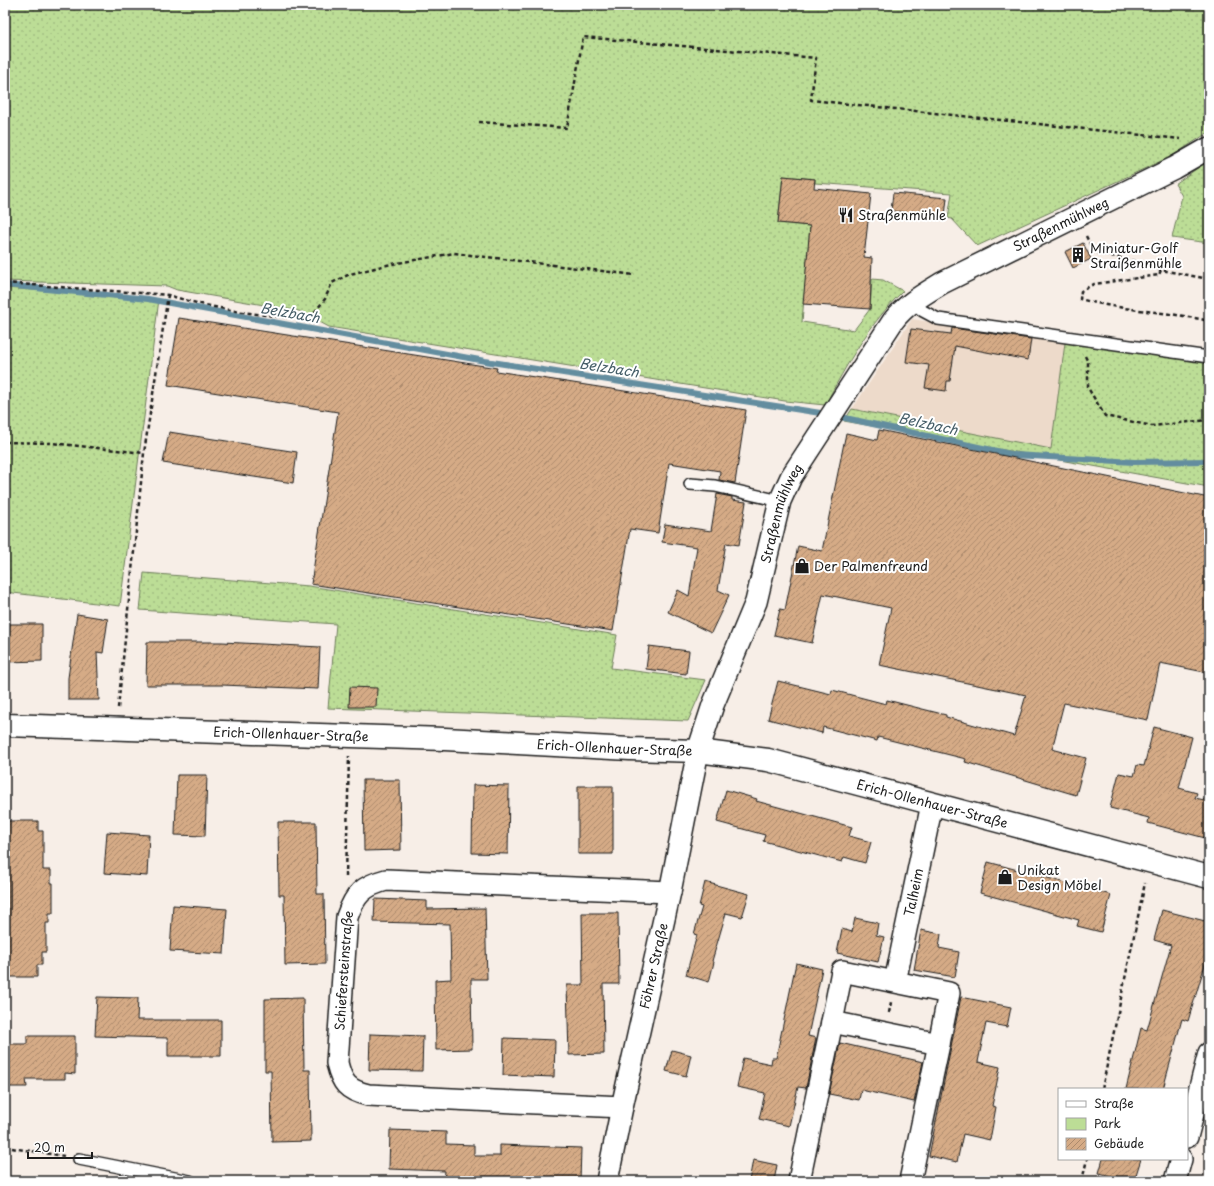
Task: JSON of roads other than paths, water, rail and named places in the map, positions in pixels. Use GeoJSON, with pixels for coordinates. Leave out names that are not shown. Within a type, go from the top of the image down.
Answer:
{"type":"FeatureCollection","features":[{"type":"Feature","properties":{"kind":"street","name":"Straßenmühlweg"},"geometry":{"type":"LineString","coordinates":[[698,750],[713,705],[756,602],[780,501],[791,477],[900,311],[942,283],[1174,168],[1206,150]]}},
{"type":"Feature","properties":{"kind":"street","name":"Erich-Ollenhauer-Straße"},"geometry":{"type":"LineString","coordinates":[[5,725],[445,739],[630,749],[698,750],[768,760],[1150,860],[1209,877]]}},
{"type":"Feature","properties":{"kind":"street","name":"Föhrer Straße"},"geometry":{"type":"LineString","coordinates":[[607,1181],[670,892],[698,750]]}},
{"type":"Feature","properties":{"kind":"street","name":"Talheim"},"geometry":{"type":"LineString","coordinates":[[895,982],[932,804]]}},
{"type":"Feature","properties":{"kind":"street","name":"Schiefersteinstraße"},"geometry":{"type":"LineString","coordinates":[[622,1107],[368,1095],[357,1093],[347,1086],[340,1076],[338,1055],[347,917],[352,902],[359,893],[370,884],[386,880],[670,892]]}},
{"type":"Feature","properties":{"kind":"street"},"geometry":{"type":"LineString","coordinates":[[799,1181],[842,971],[949,993],[910,1181]]}},
{"type":"Feature","properties":{"kind":"street"},"geometry":{"type":"LineString","coordinates":[[832,1022],[939,1044]]}},
{"type":"Feature","properties":{"kind":"street"},"geometry":{"type":"LineString","coordinates":[[1188,1133],[1209,1053]]}},
{"type":"Feature","properties":{"kind":"street"},"geometry":{"type":"LineString","coordinates":[[1175,1181],[1181,1160]]}},
{"type":"Feature","properties":{"kind":"lane"},"geometry":{"type":"LineString","coordinates":[[912,302],[923,311],[938,319],[1209,357]]}},
{"type":"Feature","properties":{"kind":"lane"},"geometry":{"type":"LineString","coordinates":[[690,484],[716,486],[780,501]]}},
{"type":"Feature","properties":{"kind":"lane"},"geometry":{"type":"LineString","coordinates":[[79,1159],[190,1181]]}},
{"type":"Feature","properties":{"kind":"waterway","name":"Belzbach"},"geometry":{"type":"LineString","coordinates":[[5,285],[148,299],[485,361],[827,414]]}},
{"type":"Feature","properties":{"kind":"waterway","name":"Belzbach"},"geometry":{"type":"LineString","coordinates":[[836,416],[1015,455],[1134,462],[1209,461]]}},
{"type":"Feature","properties":{"kind":"place","name":"Straßenmühle"},"geometry":{"type":"Point","coordinates":[846,215]}},
{"type":"Feature","properties":{"kind":"place","name":"Miniatur-Golf Straißenmühle"},"geometry":{"type":"Point","coordinates":[1078,255]}},
{"type":"Feature","properties":{"kind":"place","name":"Der Palmenfreund"},"geometry":{"type":"Point","coordinates":[802,566]}},
{"type":"Feature","properties":{"kind":"place","name":"Unikat Design Möbel"},"geometry":{"type":"Point","coordinates":[1005,877]}}]}
